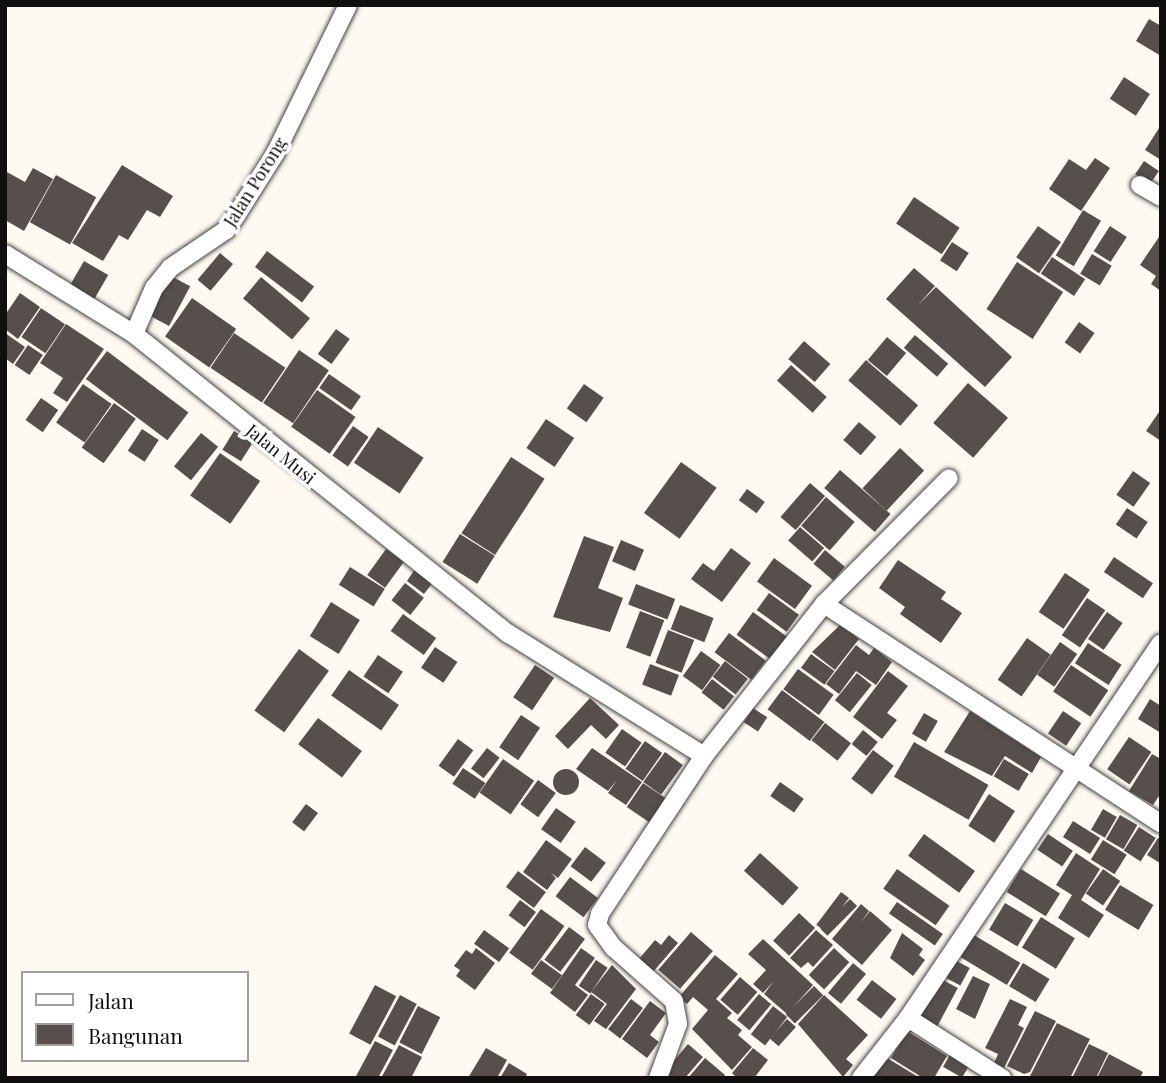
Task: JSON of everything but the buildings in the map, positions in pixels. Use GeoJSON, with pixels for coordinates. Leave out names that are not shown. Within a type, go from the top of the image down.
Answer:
{"type":"FeatureCollection","features":[{"type":"Feature","properties":{"kind":"street","name":"Jalan Porong"},"geometry":{"type":"LineString","coordinates":[[134,334],[154,288],[170,268],[226,230],[237,214],[275,155],[348,5]]}},
{"type":"Feature","properties":{"kind":"street"},"geometry":{"type":"LineString","coordinates":[[1140,185],[1161,197]]}},
{"type":"Feature","properties":{"kind":"street","name":"Jalan Musi"},"geometry":{"type":"LineString","coordinates":[[5,254],[134,334],[509,634],[704,756]]}},
{"type":"Feature","properties":{"kind":"street"},"geometry":{"type":"LineString","coordinates":[[658,1078],[678,1024],[674,1001],[614,948],[597,925],[600,914],[704,756],[824,604],[949,478]]}},
{"type":"Feature","properties":{"kind":"street"},"geometry":{"type":"LineString","coordinates":[[824,604],[1161,824]]}},
{"type":"Feature","properties":{"kind":"street"},"geometry":{"type":"LineString","coordinates":[[861,1078],[908,1018],[1161,643]]}},
{"type":"Feature","properties":{"kind":"street"},"geometry":{"type":"LineString","coordinates":[[908,1018],[1002,1078]]}}]}
